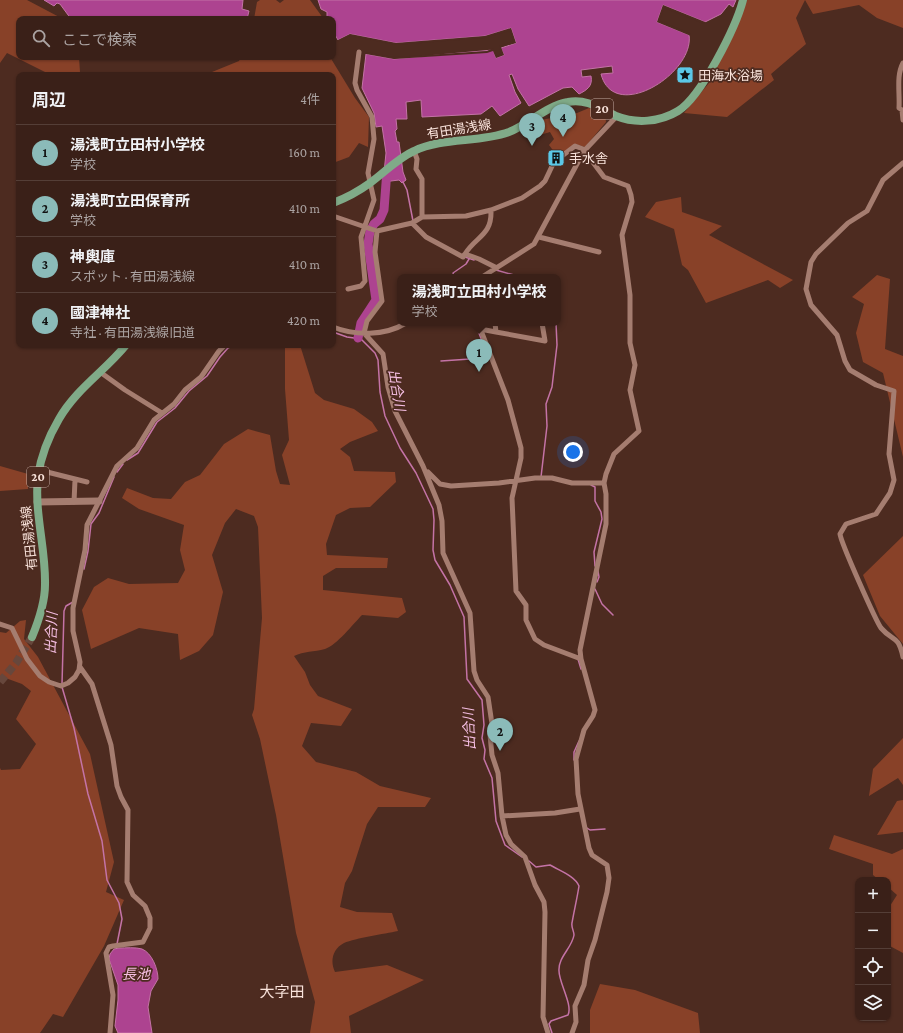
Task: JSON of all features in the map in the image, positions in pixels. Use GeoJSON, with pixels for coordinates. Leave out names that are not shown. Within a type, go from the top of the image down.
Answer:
{"type":"FeatureCollection","features":[{"type":"Feature","properties":{"kind":"main road","name":"有田湯浅線"},"geometry":{"type":"LineString","coordinates":[[336,201],[374,180],[404,156],[414,151],[435,144],[498,135],[523,125],[555,106],[568,102],[588,103],[617,116],[633,120],[647,120],[669,115],[684,106],[698,90],[711,70],[738,15],[743,0]]}},
{"type":"Feature","properties":{"kind":"main road","name":"有田湯浅線"},"geometry":{"type":"LineString","coordinates":[[32,637],[43,607],[45,583],[37,502],[39,470],[48,442],[62,413],[78,392],[123,348]]}},
{"type":"Feature","properties":{"kind":"street"},"geometry":{"type":"LineString","coordinates":[[348,289],[361,286],[365,281],[361,242],[363,227],[374,200],[374,180],[368,169],[374,136],[371,113],[357,90],[355,83],[359,52]]}},
{"type":"Feature","properties":{"kind":"street"},"geometry":{"type":"LineString","coordinates":[[903,63],[899,70],[899,108],[902,110],[903,120]]}},
{"type":"Feature","properties":{"kind":"street"},"geometry":{"type":"LineString","coordinates":[[487,274],[530,248],[538,237],[584,151],[617,116]]}},
{"type":"Feature","properties":{"kind":"street"},"geometry":{"type":"LineString","coordinates":[[336,217],[377,231],[412,224],[422,217],[466,216],[491,210],[522,198],[540,186],[545,181],[552,164],[572,147],[578,146],[584,151],[604,177],[628,186],[632,200],[622,236],[630,295],[630,343],[635,365],[630,390],[640,432],[612,456],[604,483],[606,494],[606,524],[580,650],[581,659],[595,710],[584,730],[576,754],[580,809],[590,852],[597,860],[607,865],[609,878],[595,940],[588,960],[584,985],[575,1006],[576,1022],[572,1033]]}},
{"type":"Feature","properties":{"kind":"street"},"geometry":{"type":"LineString","coordinates":[[414,151],[417,159],[416,169],[422,179],[422,217]]}},
{"type":"Feature","properties":{"kind":"street"},"geometry":{"type":"LineString","coordinates":[[903,162],[883,180],[867,211],[848,223],[816,254],[811,262],[806,289],[811,305],[836,335],[845,361],[850,370],[876,385],[894,391],[889,454],[894,480],[890,493],[876,514],[846,524],[840,534],[845,550],[875,617],[882,629],[897,639],[903,657]]}},
{"type":"Feature","properties":{"kind":"street"},"geometry":{"type":"LineString","coordinates":[[412,224],[426,237],[463,257],[477,238],[486,233],[490,221],[491,210]]}},
{"type":"Feature","properties":{"kind":"street"},"geometry":{"type":"LineString","coordinates":[[364,333],[367,321],[382,301],[375,252],[377,231]]}},
{"type":"Feature","properties":{"kind":"street"},"geometry":{"type":"LineString","coordinates":[[538,237],[599,252]]}},
{"type":"Feature","properties":{"kind":"street"},"geometry":{"type":"LineString","coordinates":[[465,254],[497,268]]}},
{"type":"Feature","properties":{"kind":"street"},"geometry":{"type":"LineString","coordinates":[[336,328],[346,332],[364,333],[392,330],[400,326]]}},
{"type":"Feature","properties":{"kind":"street"},"geometry":{"type":"LineString","coordinates":[[479,326],[508,400],[519,439],[521,458],[512,498],[516,591],[526,603],[528,610],[526,620],[535,639],[581,659]]}},
{"type":"Feature","properties":{"kind":"street"},"geometry":{"type":"LineString","coordinates":[[495,326],[496,332]]}},
{"type":"Feature","properties":{"kind":"street"},"geometry":{"type":"LineString","coordinates":[[480,329],[545,341],[542,326]]}},
{"type":"Feature","properties":{"kind":"street"},"geometry":{"type":"LineString","coordinates":[[364,333],[383,354],[395,411],[423,466],[440,511],[443,553],[470,613],[474,671],[477,680],[488,697],[492,724],[490,735],[492,755],[498,773],[502,816],[509,841],[525,857],[535,885],[544,902],[543,1017],[548,1033]]}},
{"type":"Feature","properties":{"kind":"street"},"geometry":{"type":"LineString","coordinates":[[110,1033],[113,994],[106,953],[109,947],[143,942],[146,939],[150,923],[145,906],[133,895],[127,882],[128,810],[117,786],[111,745],[92,684],[80,667],[73,631],[73,608],[85,550],[86,529],[116,466],[137,448],[151,424],[174,404],[185,390],[201,377],[222,348]]}},
{"type":"Feature","properties":{"kind":"street"},"geometry":{"type":"LineString","coordinates":[[100,372],[125,390],[162,413]]}},
{"type":"Feature","properties":{"kind":"street"},"geometry":{"type":"LineString","coordinates":[[423,466],[434,479],[446,486],[499,483],[546,478],[572,483],[604,483]]}},
{"type":"Feature","properties":{"kind":"street"},"geometry":{"type":"LineString","coordinates":[[39,470],[86,482]]}},
{"type":"Feature","properties":{"kind":"street"},"geometry":{"type":"LineString","coordinates":[[74,502],[75,480]]}},
{"type":"Feature","properties":{"kind":"street"},"geometry":{"type":"LineString","coordinates":[[37,502],[99,501]]}},
{"type":"Feature","properties":{"kind":"street"},"geometry":{"type":"LineString","coordinates":[[0,624],[12,628],[30,664],[40,676],[48,682],[61,686],[68,683],[75,677],[80,667]]}},
{"type":"Feature","properties":{"kind":"street"},"geometry":{"type":"LineString","coordinates":[[502,816],[555,813],[580,809]]}},
{"type":"Feature","properties":{"kind":"shaded area"},"geometry":{"type":"Polygon","coordinates":[[[0,0],[27,0],[57,16],[16,16],[16,58],[7,53],[0,63],[0,0]]]}},
{"type":"Feature","properties":{"kind":"shaded area"},"geometry":{"type":"Polygon","coordinates":[[[260,0],[276,0],[280,3],[284,0],[310,0],[322,16],[255,16],[257,2],[260,0]]]}},
{"type":"Feature","properties":{"kind":"shaded area"},"geometry":{"type":"Polygon","coordinates":[[[747,0],[805,0],[796,18],[806,44],[771,74],[774,80],[727,117],[684,113],[709,83],[747,0]]]}},
{"type":"Feature","properties":{"kind":"shaded area"},"geometry":{"type":"Polygon","coordinates":[[[805,0],[903,0],[903,28],[877,18],[859,5],[813,14],[805,0]]]}},
{"type":"Feature","properties":{"kind":"shaded area"},"geometry":{"type":"Polygon","coordinates":[[[21,60],[79,60],[80,72],[45,72],[21,60]]]}},
{"type":"Feature","properties":{"kind":"shaded area"},"geometry":{"type":"Polygon","coordinates":[[[332,60],[355,98],[369,117],[368,147],[359,143],[349,157],[336,162],[336,72],[212,72],[239,61],[332,60]]]}},
{"type":"Feature","properties":{"kind":"shaded area"},"geometry":{"type":"Polygon","coordinates":[[[589,108],[605,115],[606,122],[585,147],[575,144],[562,153],[559,150],[555,153],[549,145],[554,139],[550,132],[540,135],[535,131],[537,122],[541,120],[577,113],[589,108]]]}},
{"type":"Feature","properties":{"kind":"shaded area"},"geometry":{"type":"Polygon","coordinates":[[[681,197],[682,212],[722,226],[709,235],[793,280],[780,288],[768,280],[706,303],[688,270],[682,265],[674,229],[645,217],[656,202],[681,197]]]}},
{"type":"Feature","properties":{"kind":"shaded area"},"geometry":{"type":"Polygon","coordinates":[[[877,275],[890,279],[885,349],[903,356],[903,457],[883,373],[863,362],[856,333],[864,304],[852,297],[877,275]]]}},
{"type":"Feature","properties":{"kind":"shaded area"},"geometry":{"type":"Polygon","coordinates":[[[285,348],[301,348],[315,393],[324,400],[354,409],[372,422],[378,431],[350,442],[340,449],[350,457],[354,471],[395,472],[396,482],[370,507],[350,508],[336,515],[326,544],[327,555],[388,558],[387,568],[336,568],[323,576],[323,590],[402,598],[406,612],[398,618],[362,615],[340,639],[330,647],[294,656],[305,672],[310,685],[318,696],[352,709],[341,726],[311,723],[302,746],[316,762],[356,772],[380,786],[431,798],[425,807],[378,807],[367,824],[352,871],[345,883],[340,907],[357,912],[392,913],[398,931],[356,939],[344,943],[337,949],[333,956],[333,968],[335,972],[387,965],[424,980],[349,1016],[351,1033],[310,1033],[315,1002],[296,933],[276,815],[260,739],[252,715],[254,709],[262,618],[258,527],[254,516],[236,509],[225,523],[212,555],[223,592],[213,635],[199,651],[180,660],[178,634],[139,628],[91,649],[82,610],[94,587],[108,578],[129,584],[178,583],[185,570],[180,550],[184,525],[139,509],[122,498],[127,488],[153,498],[171,499],[185,482],[200,475],[224,444],[248,429],[270,435],[276,471],[280,484],[290,485],[282,455],[289,440],[285,389],[285,348]]]}},
{"type":"Feature","properties":{"kind":"shaded area"},"geometry":{"type":"Polygon","coordinates":[[[0,466],[28,474],[28,489],[0,491],[0,466]]]}},
{"type":"Feature","properties":{"kind":"shaded area"},"geometry":{"type":"Polygon","coordinates":[[[903,536],[903,644],[880,616],[863,575],[903,536]]]}},
{"type":"Feature","properties":{"kind":"shaded area"},"geometry":{"type":"Polygon","coordinates":[[[26,620],[24,639],[38,657],[90,754],[114,862],[106,892],[124,900],[104,946],[63,1017],[53,1014],[40,1033],[0,1033],[0,768],[1,770],[20,769],[36,744],[16,719],[31,691],[22,684],[0,676],[0,632],[6,633],[20,621],[26,620]]]}},
{"type":"Feature","properties":{"kind":"shaded area"},"geometry":{"type":"Polygon","coordinates":[[[903,738],[903,785],[898,778],[869,796],[873,769],[903,738]]]}},
{"type":"Feature","properties":{"kind":"shaded area"},"geometry":{"type":"Polygon","coordinates":[[[903,800],[903,832],[877,835],[897,801],[903,800]]]}},
{"type":"Feature","properties":{"kind":"shaded area"},"geometry":{"type":"Polygon","coordinates":[[[834,835],[892,854],[903,849],[903,953],[891,947],[891,904],[897,895],[891,890],[891,877],[875,877],[873,875],[873,864],[829,849],[834,835]]]}},
{"type":"Feature","properties":{"kind":"shaded area"},"geometry":{"type":"Polygon","coordinates":[[[600,984],[635,990],[698,1013],[700,1033],[590,1033],[590,1010],[600,984]]]}},
{"type":"Feature","properties":{"kind":"water"},"geometry":{"type":"Polygon","coordinates":[[[44,0],[243,0],[242,9],[249,11],[248,16],[69,16],[60,4],[57,3],[54,6],[44,0]]]}},
{"type":"Feature","properties":{"kind":"water"},"geometry":{"type":"Polygon","coordinates":[[[318,0],[736,0],[733,7],[729,4],[721,14],[705,22],[663,5],[657,22],[689,35],[687,50],[680,64],[667,77],[652,88],[636,94],[621,94],[609,88],[601,74],[613,73],[612,66],[581,70],[582,77],[591,76],[591,82],[585,91],[579,94],[572,87],[563,88],[529,106],[518,89],[512,74],[509,75],[521,103],[500,116],[492,106],[481,114],[422,117],[421,100],[406,102],[407,119],[396,119],[397,129],[395,131],[397,142],[399,142],[403,172],[406,180],[402,183],[399,180],[383,182],[386,153],[382,126],[376,127],[374,113],[362,88],[366,54],[394,59],[493,50],[496,58],[504,55],[501,48],[516,43],[511,28],[485,36],[396,43],[350,34],[338,40],[336,36],[336,16],[327,16],[327,12],[321,9],[318,0]]]}},
{"type":"Feature","properties":{"kind":"water","name":"長池"},"geometry":{"type":"Polygon","coordinates":[[[114,949],[142,949],[149,954],[156,966],[158,979],[151,991],[148,1007],[152,1033],[118,1033],[115,1026],[118,985],[109,959],[110,954],[114,949]]]}},
{"type":"Feature","properties":{"kind":"pier"},"geometry":{"type":"Polygon","coordinates":[[[663,5],[707,23],[704,24],[664,8],[660,21],[690,33],[691,36],[657,22],[663,5]]]}},
{"type":"Feature","properties":{"kind":"pier"},"geometry":{"type":"Polygon","coordinates":[[[511,28],[516,43],[501,47],[504,55],[496,58],[493,51],[487,53],[394,59],[366,54],[365,52],[394,57],[487,51],[493,48],[497,56],[501,54],[499,46],[513,41],[510,31],[485,38],[396,45],[350,36],[338,42],[336,41],[350,34],[396,43],[485,36],[511,28]]]}},
{"type":"Feature","properties":{"kind":"waterway","name":"出合川"},"geometry":{"type":"LineString","coordinates":[[358,338],[361,323],[376,300],[368,244],[370,231],[374,224],[380,219],[384,210],[387,170]]}},
{"type":"Feature","properties":{"kind":"waterway"},"geometry":{"type":"LineString","coordinates":[[403,182],[407,190],[413,221]]}},
{"type":"Feature","properties":{"kind":"waterway"},"geometry":{"type":"LineString","coordinates":[[465,257],[474,260]]}},
{"type":"Feature","properties":{"kind":"waterway"},"geometry":{"type":"LineString","coordinates":[[453,274],[466,264],[469,259]]}},
{"type":"Feature","properties":{"kind":"waterway"},"geometry":{"type":"LineString","coordinates":[[496,270],[510,274]]}},
{"type":"Feature","properties":{"kind":"waterway"},"geometry":{"type":"LineString","coordinates":[[476,326],[482,341],[480,347]]}},
{"type":"Feature","properties":{"kind":"waterway"},"geometry":{"type":"LineString","coordinates":[[541,477],[547,426],[546,404],[552,387],[557,345],[556,326]]}},
{"type":"Feature","properties":{"kind":"waterway","name":"出合川"},"geometry":{"type":"LineString","coordinates":[[336,333],[347,337],[361,339],[375,353],[378,360],[380,392],[385,416],[400,448],[416,473],[433,509],[433,550],[435,560],[450,585],[464,617],[467,679],[482,700],[484,725],[482,738],[485,750],[484,759],[492,778],[496,821],[505,845],[522,857]]}},
{"type":"Feature","properties":{"kind":"waterway","name":"出合川"},"geometry":{"type":"LineString","coordinates":[[127,460],[138,453],[157,422],[175,408],[189,391],[207,376],[228,348]]}},
{"type":"Feature","properties":{"kind":"waterway"},"geometry":{"type":"LineString","coordinates":[[441,361],[470,359]]}},
{"type":"Feature","properties":{"kind":"waterway","name":"出合川"},"geometry":{"type":"LineString","coordinates":[[117,472],[123,464]]}},
{"type":"Feature","properties":{"kind":"waterway","name":"出合川"},"geometry":{"type":"LineString","coordinates":[[84,569],[91,524],[99,513],[114,477]]}},
{"type":"Feature","properties":{"kind":"waterway"},"geometry":{"type":"LineString","coordinates":[[591,485],[595,487],[595,501],[601,512],[602,519],[594,552],[595,566]]}},
{"type":"Feature","properties":{"kind":"waterway"},"geometry":{"type":"LineString","coordinates":[[597,582],[599,577],[598,571]]}},
{"type":"Feature","properties":{"kind":"waterway"},"geometry":{"type":"LineString","coordinates":[[595,589],[602,604],[613,615]]}},
{"type":"Feature","properties":{"kind":"waterway","name":"出合川"},"geometry":{"type":"LineString","coordinates":[[62,684],[64,611],[66,606],[73,602]]}},
{"type":"Feature","properties":{"kind":"waterway"},"geometry":{"type":"LineString","coordinates":[[578,659],[581,669]]}},
{"type":"Feature","properties":{"kind":"waterway","name":"出合川"},"geometry":{"type":"LineString","coordinates":[[62,687],[74,728],[88,794],[102,841],[107,880],[119,903],[122,919],[117,944]]}},
{"type":"Feature","properties":{"kind":"waterway"},"geometry":{"type":"LineString","coordinates":[[574,760],[574,752],[579,741]]}},
{"type":"Feature","properties":{"kind":"waterway"},"geometry":{"type":"LineString","coordinates":[[587,828],[590,830],[605,829]]}},
{"type":"Feature","properties":{"kind":"waterway","name":"出合川"},"geometry":{"type":"LineString","coordinates":[[529,861],[536,867],[550,865],[574,879],[579,886],[572,924],[574,935],[573,940],[559,966],[569,1011],[568,1015],[551,1021],[549,1024],[552,1033]]}},
{"type":"Feature","properties":{"kind":"tunnel"},"geometry":{"type":"LineString","coordinates":[[0,682],[16,663],[32,637]]}},
{"type":"Feature","properties":{"kind":"place","name":"田海水浴場"},"geometry":{"type":"Point","coordinates":[685,75]}},
{"type":"Feature","properties":{"kind":"place","name":"國津神社"},"geometry":{"type":"Point","coordinates":[563,137]}},
{"type":"Feature","properties":{"kind":"place","name":"神輿庫"},"geometry":{"type":"Point","coordinates":[532,146]}},
{"type":"Feature","properties":{"kind":"place","name":"手水舎"},"geometry":{"type":"Point","coordinates":[556,158]}},
{"type":"Feature","properties":{"kind":"place","name":"湯浅町立田村小学校"},"geometry":{"type":"Point","coordinates":[479,372]}},
{"type":"Feature","properties":{"kind":"place","name":"湯浅町立田保育所"},"geometry":{"type":"Point","coordinates":[500,751]}},
{"type":"Feature","properties":{"kind":"district","name":"大字田"},"geometry":{"type":"Point","coordinates":[282,992]}}]}
